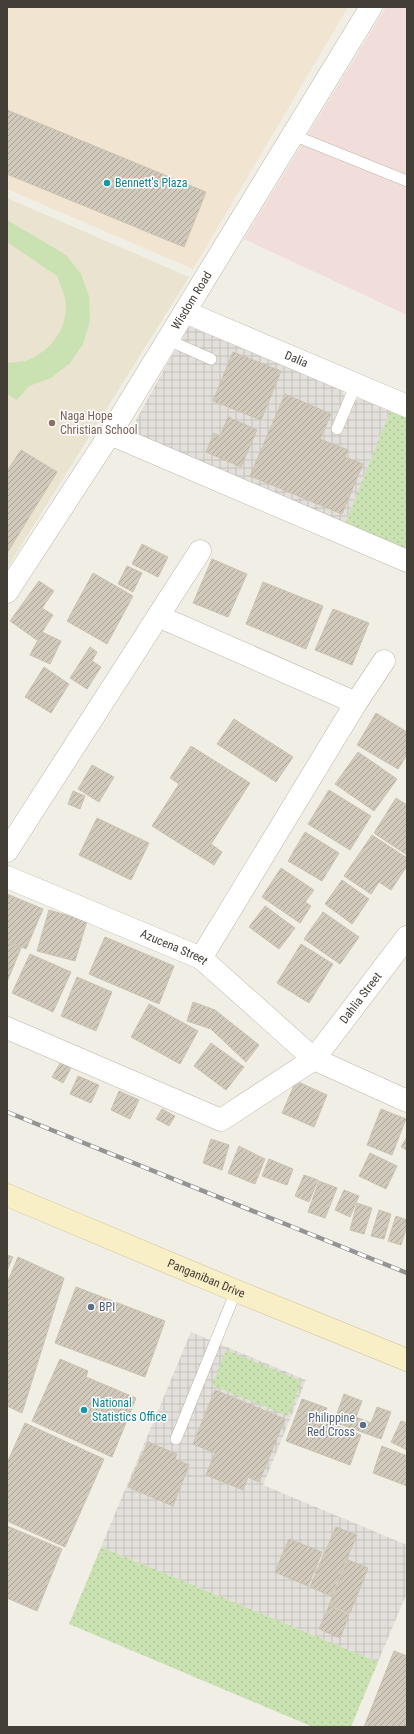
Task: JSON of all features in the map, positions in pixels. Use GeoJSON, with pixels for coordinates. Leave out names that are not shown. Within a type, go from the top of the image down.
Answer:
{"type":"FeatureCollection","features":[{"type":"Feature","properties":{"kind":"main road","name":"Panganiban Drive"},"geometry":{"type":"LineString","coordinates":[[7,1195],[236,1291],[407,1360]]}},
{"type":"Feature","properties":{"kind":"street","name":"Wisdom Road"},"geometry":{"type":"LineString","coordinates":[[7,592],[110,434],[371,7]]}},
{"type":"Feature","properties":{"kind":"street","name":"Dalia"},"geometry":{"type":"LineString","coordinates":[[185,312],[407,406]]}},
{"type":"Feature","properties":{"kind":"street"},"geometry":{"type":"LineString","coordinates":[[110,434],[407,561]]}},
{"type":"Feature","properties":{"kind":"street"},"geometry":{"type":"LineString","coordinates":[[7,851],[200,552]]}},
{"type":"Feature","properties":{"kind":"street"},"geometry":{"type":"LineString","coordinates":[[158,616],[356,703]]}},
{"type":"Feature","properties":{"kind":"street"},"geometry":{"type":"LineString","coordinates":[[201,958],[356,703],[384,661]]}},
{"type":"Feature","properties":{"kind":"street","name":"Azucena Street"},"geometry":{"type":"LineString","coordinates":[[7,877],[201,958],[314,1059],[407,1101]]}},
{"type":"Feature","properties":{"kind":"street","name":"Dahlia Street"},"geometry":{"type":"LineString","coordinates":[[314,1059],[407,937]]}},
{"type":"Feature","properties":{"kind":"street"},"geometry":{"type":"LineString","coordinates":[[7,1028],[221,1120],[314,1059]]}},
{"type":"Feature","properties":{"kind":"lane"},"geometry":{"type":"LineString","coordinates":[[293,135],[407,181]]}},
{"type":"Feature","properties":{"kind":"lane"},"geometry":{"type":"LineString","coordinates":[[168,340],[211,359]]}},
{"type":"Feature","properties":{"kind":"lane"},"geometry":{"type":"LineString","coordinates":[[337,429],[356,384]]}},
{"type":"Feature","properties":{"kind":"lane"},"geometry":{"type":"LineString","coordinates":[[176,1439],[236,1291]]}},
{"type":"Feature","properties":{"kind":"shaded area"},"geometry":{"type":"Polygon","coordinates":[[[7,7],[348,7],[193,269],[7,189],[7,7]]]}},
{"type":"Feature","properties":{"kind":"shaded area"},"geometry":{"type":"Polygon","coordinates":[[[386,7],[407,7],[407,315],[244,239],[386,7]]]}},
{"type":"Feature","properties":{"kind":"shaded area","name":"Naga Hope Christian School"},"geometry":{"type":"Polygon","coordinates":[[[7,198],[189,277],[7,568],[7,198]]]}},
{"type":"Feature","properties":{"kind":"shaded area"},"geometry":{"type":"Polygon","coordinates":[[[189,326],[343,391],[344,396],[356,401],[358,398],[390,411],[345,524],[137,436],[136,420],[174,352],[183,341],[183,337],[189,326]]]}},
{"type":"Feature","properties":{"kind":"shaded area"},"geometry":{"type":"Polygon","coordinates":[[[191,1332],[306,1380],[263,1485],[407,1545],[407,1593],[378,1662],[101,1547],[191,1332]]]}},
{"type":"Feature","properties":{"kind":"green space"},"geometry":{"type":"Polygon","coordinates":[[[7,220],[66,255],[81,274],[89,296],[90,320],[83,344],[70,363],[51,378],[29,386],[17,400],[7,394],[7,363],[25,361],[41,353],[54,341],[59,334],[65,317],[66,304],[57,276],[7,242],[7,220]]]}},
{"type":"Feature","properties":{"kind":"green space"},"geometry":{"type":"Polygon","coordinates":[[[390,411],[407,418],[407,550],[345,524],[390,411]]]}},
{"type":"Feature","properties":{"kind":"green space"},"geometry":{"type":"Polygon","coordinates":[[[226,1350],[302,1381],[288,1416],[212,1385],[226,1350]]]}},
{"type":"Feature","properties":{"kind":"green space"},"geometry":{"type":"Polygon","coordinates":[[[101,1547],[378,1662],[351,1727],[313,1727],[69,1624],[101,1547]]]}},
{"type":"Feature","properties":{"kind":"building","name":"Bennett's Plaza"},"geometry":{"type":"Polygon","coordinates":[[[7,110],[206,192],[184,247],[7,174],[7,110]]]}},
{"type":"Feature","properties":{"kind":"building"},"geometry":{"type":"Polygon","coordinates":[[[233,352],[281,371],[261,420],[213,401],[233,352]]]}},
{"type":"Feature","properties":{"kind":"building"},"geometry":{"type":"Polygon","coordinates":[[[285,394],[331,414],[320,439],[348,450],[345,457],[363,464],[342,514],[250,476],[285,394]]]}},
{"type":"Feature","properties":{"kind":"building"},"geometry":{"type":"Polygon","coordinates":[[[228,417],[257,430],[241,467],[206,452],[214,433],[220,436],[228,417]]]}},
{"type":"Feature","properties":{"kind":"building"},"geometry":{"type":"Polygon","coordinates":[[[21,450],[57,472],[7,553],[7,471],[21,450]]]}},
{"type":"Feature","properties":{"kind":"building"},"geometry":{"type":"Polygon","coordinates":[[[142,544],[168,557],[158,577],[132,564],[142,544]]]}},
{"type":"Feature","properties":{"kind":"building"},"geometry":{"type":"Polygon","coordinates":[[[212,559],[247,574],[228,617],[193,603],[212,559]]]}},
{"type":"Feature","properties":{"kind":"building"},"geometry":{"type":"Polygon","coordinates":[[[127,566],[142,573],[133,592],[118,584],[127,566]]]}},
{"type":"Feature","properties":{"kind":"building"},"geometry":{"type":"Polygon","coordinates":[[[93,573],[133,596],[107,644],[67,621],[93,573]]]}},
{"type":"Feature","properties":{"kind":"building"},"geometry":{"type":"Polygon","coordinates":[[[39,581],[54,591],[42,608],[53,615],[37,640],[10,621],[39,581]]]}},
{"type":"Feature","properties":{"kind":"building"},"geometry":{"type":"Polygon","coordinates":[[[263,582],[323,606],[306,649],[246,624],[263,582]]]}},
{"type":"Feature","properties":{"kind":"building"},"geometry":{"type":"Polygon","coordinates":[[[333,609],[369,623],[352,665],[315,650],[333,609]]]}},
{"type":"Feature","properties":{"kind":"building"},"geometry":{"type":"Polygon","coordinates":[[[42,632],[61,641],[50,664],[30,655],[42,632]]]}},
{"type":"Feature","properties":{"kind":"building"},"geometry":{"type":"Polygon","coordinates":[[[90,647],[97,652],[92,661],[101,667],[87,689],[70,678],[90,647]]]}},
{"type":"Feature","properties":{"kind":"building"},"geometry":{"type":"Polygon","coordinates":[[[44,667],[69,684],[51,713],[25,697],[44,667]]]}},
{"type":"Feature","properties":{"kind":"building"},"geometry":{"type":"Polygon","coordinates":[[[376,713],[407,732],[407,755],[398,769],[357,745],[376,713]]]}},
{"type":"Feature","properties":{"kind":"building"},"geometry":{"type":"Polygon","coordinates":[[[234,719],[293,757],[276,782],[217,744],[234,719]]]}},
{"type":"Feature","properties":{"kind":"building"},"geometry":{"type":"Polygon","coordinates":[[[191,746],[250,783],[211,844],[222,852],[214,865],[152,826],[179,784],[170,778],[191,746]]]}},
{"type":"Feature","properties":{"kind":"building"},"geometry":{"type":"Polygon","coordinates":[[[358,752],[397,779],[374,811],[335,784],[358,752]]]}},
{"type":"Feature","properties":{"kind":"building"},"geometry":{"type":"Polygon","coordinates":[[[92,765],[114,777],[99,802],[78,789],[92,765]]]}},
{"type":"Feature","properties":{"kind":"building"},"geometry":{"type":"Polygon","coordinates":[[[329,790],[371,816],[350,850],[308,824],[329,790]]]}},
{"type":"Feature","properties":{"kind":"building"},"geometry":{"type":"Polygon","coordinates":[[[73,791],[85,796],[80,809],[68,804],[73,791]]]}},
{"type":"Feature","properties":{"kind":"building"},"geometry":{"type":"Polygon","coordinates":[[[396,798],[407,805],[407,855],[374,833],[396,798]]]}},
{"type":"Feature","properties":{"kind":"building"},"geometry":{"type":"Polygon","coordinates":[[[97,818],[149,843],[131,880],[79,855],[97,818]]]}},
{"type":"Feature","properties":{"kind":"building"},"geometry":{"type":"Polygon","coordinates":[[[305,832],[339,853],[322,881],[288,861],[305,832]]]}},
{"type":"Feature","properties":{"kind":"building"},"geometry":{"type":"Polygon","coordinates":[[[372,835],[407,858],[407,866],[391,890],[379,882],[371,894],[344,876],[372,835]]]}},
{"type":"Feature","properties":{"kind":"building"},"geometry":{"type":"Polygon","coordinates":[[[281,868],[314,890],[305,902],[311,906],[300,923],[262,897],[281,868]]]}},
{"type":"Feature","properties":{"kind":"building"},"geometry":{"type":"Polygon","coordinates":[[[342,880],[369,899],[352,924],[325,904],[342,880]]]}},
{"type":"Feature","properties":{"kind":"building"},"geometry":{"type":"Polygon","coordinates":[[[7,894],[43,909],[26,949],[7,941],[7,894]]]}},
{"type":"Feature","properties":{"kind":"building"},"geometry":{"type":"Polygon","coordinates":[[[265,906],[295,928],[279,949],[249,927],[265,906]]]}},
{"type":"Feature","properties":{"kind":"building"},"geometry":{"type":"Polygon","coordinates":[[[49,910],[87,921],[75,961],[37,951],[49,910]]]}},
{"type":"Feature","properties":{"kind":"building"},"geometry":{"type":"Polygon","coordinates":[[[323,912],[359,937],[340,964],[304,939],[323,912]]]}},
{"type":"Feature","properties":{"kind":"building"},"geometry":{"type":"Polygon","coordinates":[[[105,937],[174,966],[159,1004],[89,974],[105,937]]]}},
{"type":"Feature","properties":{"kind":"building"},"geometry":{"type":"Polygon","coordinates":[[[7,942],[21,948],[7,982],[7,942]]]}},
{"type":"Feature","properties":{"kind":"building"},"geometry":{"type":"Polygon","coordinates":[[[301,944],[333,964],[309,1003],[277,983],[301,944]]]}},
{"type":"Feature","properties":{"kind":"building"},"geometry":{"type":"Polygon","coordinates":[[[30,954],[71,972],[53,1012],[12,993],[30,954]]]}},
{"type":"Feature","properties":{"kind":"building"},"geometry":{"type":"Polygon","coordinates":[[[77,977],[112,992],[96,1031],[61,1016],[77,977]]]}},
{"type":"Feature","properties":{"kind":"building"},"geometry":{"type":"Polygon","coordinates":[[[193,1002],[215,1010],[259,1045],[246,1062],[211,1029],[187,1021],[193,1002]]]}},
{"type":"Feature","properties":{"kind":"building"},"geometry":{"type":"Polygon","coordinates":[[[149,1004],[198,1031],[180,1064],[131,1037],[149,1004]]]}},
{"type":"Feature","properties":{"kind":"building"},"geometry":{"type":"Polygon","coordinates":[[[211,1043],[244,1067],[226,1090],[194,1066],[211,1043]]]}},
{"type":"Feature","properties":{"kind":"building"},"geometry":{"type":"Polygon","coordinates":[[[62,1060],[72,1066],[63,1083],[52,1077],[62,1060]]]}},
{"type":"Feature","properties":{"kind":"building"},"geometry":{"type":"Polygon","coordinates":[[[78,1076],[99,1085],[91,1103],[70,1094],[78,1076]]]}},
{"type":"Feature","properties":{"kind":"building"},"geometry":{"type":"Polygon","coordinates":[[[296,1081],[327,1095],[314,1127],[282,1113],[296,1081]]]}},
{"type":"Feature","properties":{"kind":"building"},"geometry":{"type":"Polygon","coordinates":[[[119,1091],[139,1100],[130,1119],[111,1110],[119,1091]]]}},
{"type":"Feature","properties":{"kind":"building"},"geometry":{"type":"Polygon","coordinates":[[[162,1109],[175,1116],[169,1126],[156,1119],[162,1109]]]}},
{"type":"Feature","properties":{"kind":"building"},"geometry":{"type":"Polygon","coordinates":[[[381,1109],[406,1119],[392,1155],[367,1145],[381,1109]]]}},
{"type":"Feature","properties":{"kind":"building"},"geometry":{"type":"Polygon","coordinates":[[[407,1137],[407,1150],[401,1147],[407,1137]]]}},
{"type":"Feature","properties":{"kind":"building"},"geometry":{"type":"Polygon","coordinates":[[[211,1139],[229,1145],[222,1170],[203,1163],[211,1139]]]}},
{"type":"Feature","properties":{"kind":"building"},"geometry":{"type":"Polygon","coordinates":[[[239,1146],[265,1159],[255,1184],[228,1173],[239,1146]]]}},
{"type":"Feature","properties":{"kind":"building"},"geometry":{"type":"Polygon","coordinates":[[[370,1153],[397,1166],[386,1189],[359,1176],[370,1153]]]}},
{"type":"Feature","properties":{"kind":"building"},"geometry":{"type":"Polygon","coordinates":[[[269,1159],[293,1169],[287,1185],[262,1176],[269,1159]]]}},
{"type":"Feature","properties":{"kind":"building"},"geometry":{"type":"Polygon","coordinates":[[[304,1175],[318,1180],[309,1202],[295,1196],[304,1175]]]}},
{"type":"Feature","properties":{"kind":"building"},"geometry":{"type":"Polygon","coordinates":[[[319,1181],[337,1188],[325,1218],[308,1212],[319,1181]]]}},
{"type":"Feature","properties":{"kind":"building"},"geometry":{"type":"Polygon","coordinates":[[[344,1190],[359,1196],[350,1217],[335,1210],[344,1190]]]}},
{"type":"Feature","properties":{"kind":"building"},"geometry":{"type":"Polygon","coordinates":[[[357,1203],[372,1208],[364,1234],[350,1230],[357,1203]]]}},
{"type":"Feature","properties":{"kind":"building"},"geometry":{"type":"Polygon","coordinates":[[[379,1210],[391,1214],[384,1239],[371,1236],[379,1210]]]}},
{"type":"Feature","properties":{"kind":"building"},"geometry":{"type":"Polygon","coordinates":[[[396,1216],[407,1220],[407,1226],[401,1245],[388,1241],[396,1216]]]}},
{"type":"Feature","properties":{"kind":"building"},"geometry":{"type":"Polygon","coordinates":[[[7,1255],[13,1257],[7,1271],[7,1255]]]}},
{"type":"Feature","properties":{"kind":"building"},"geometry":{"type":"Polygon","coordinates":[[[18,1257],[64,1278],[22,1413],[7,1406],[7,1283],[18,1257]]]}},
{"type":"Feature","properties":{"kind":"building"},"geometry":{"type":"Polygon","coordinates":[[[76,1287],[165,1321],[145,1377],[55,1343],[76,1287]]]}},
{"type":"Feature","properties":{"kind":"building","name":"National Statistics Office"},"geometry":{"type":"Polygon","coordinates":[[[60,1359],[88,1371],[86,1377],[136,1398],[112,1457],[32,1421],[60,1359]]]}},
{"type":"Feature","properties":{"kind":"building"},"geometry":{"type":"Polygon","coordinates":[[[215,1390],[285,1419],[259,1482],[248,1477],[243,1490],[206,1475],[215,1453],[193,1444],[215,1390]]]}},
{"type":"Feature","properties":{"kind":"building"},"geometry":{"type":"Polygon","coordinates":[[[344,1394],[362,1401],[356,1417],[371,1423],[377,1407],[391,1412],[381,1439],[334,1422],[344,1394]]]}},
{"type":"Feature","properties":{"kind":"building"},"geometry":{"type":"Polygon","coordinates":[[[302,1399],[327,1408],[322,1420],[361,1435],[350,1465],[286,1441],[302,1399]]]}},
{"type":"Feature","properties":{"kind":"building"},"geometry":{"type":"Polygon","coordinates":[[[401,1421],[407,1423],[407,1450],[391,1442],[401,1421]]]}},
{"type":"Feature","properties":{"kind":"building"},"geometry":{"type":"Polygon","coordinates":[[[25,1423],[104,1459],[65,1547],[7,1521],[7,1463],[25,1423]]]}},
{"type":"Feature","properties":{"kind":"building"},"geometry":{"type":"Polygon","coordinates":[[[148,1442],[177,1454],[175,1459],[189,1465],[173,1506],[128,1487],[148,1442]]]}},
{"type":"Feature","properties":{"kind":"building"},"geometry":{"type":"Polygon","coordinates":[[[382,1446],[407,1456],[407,1486],[373,1473],[382,1446]]]}},
{"type":"Feature","properties":{"kind":"building"},"geometry":{"type":"Polygon","coordinates":[[[7,1526],[62,1549],[37,1611],[7,1598],[7,1526]]]}},
{"type":"Feature","properties":{"kind":"building"},"geometry":{"type":"Polygon","coordinates":[[[336,1527],[357,1535],[331,1596],[310,1587],[336,1527]]]}},
{"type":"Feature","properties":{"kind":"building"},"geometry":{"type":"Polygon","coordinates":[[[289,1539],[322,1552],[308,1586],[275,1572],[289,1539]]]}},
{"type":"Feature","properties":{"kind":"building"},"geometry":{"type":"Polygon","coordinates":[[[348,1560],[368,1568],[350,1613],[329,1605],[348,1560]]]}},
{"type":"Feature","properties":{"kind":"building"},"geometry":{"type":"Polygon","coordinates":[[[329,1606],[349,1615],[340,1638],[319,1629],[329,1606]]]}},
{"type":"Feature","properties":{"kind":"building"},"geometry":{"type":"Polygon","coordinates":[[[394,1651],[407,1656],[407,1727],[364,1727],[394,1651]]]}},
{"type":"Feature","properties":{"kind":"railway"},"geometry":{"type":"LineString","coordinates":[[7,1112],[407,1273]]}},
{"type":"Feature","properties":{"kind":"place","name":"Bennett's Plaza"},"geometry":{"type":"Point","coordinates":[107,183]}},
{"type":"Feature","properties":{"kind":"place","name":"Naga Hope Christian School"},"geometry":{"type":"Point","coordinates":[52,423]}},
{"type":"Feature","properties":{"kind":"place","name":"BPI"},"geometry":{"type":"Point","coordinates":[91,1307]}},
{"type":"Feature","properties":{"kind":"place","name":"National Statistics Office"},"geometry":{"type":"Point","coordinates":[84,1410]}},
{"type":"Feature","properties":{"kind":"place","name":"Philippine Red Cross"},"geometry":{"type":"Point","coordinates":[363,1425]}}]}
